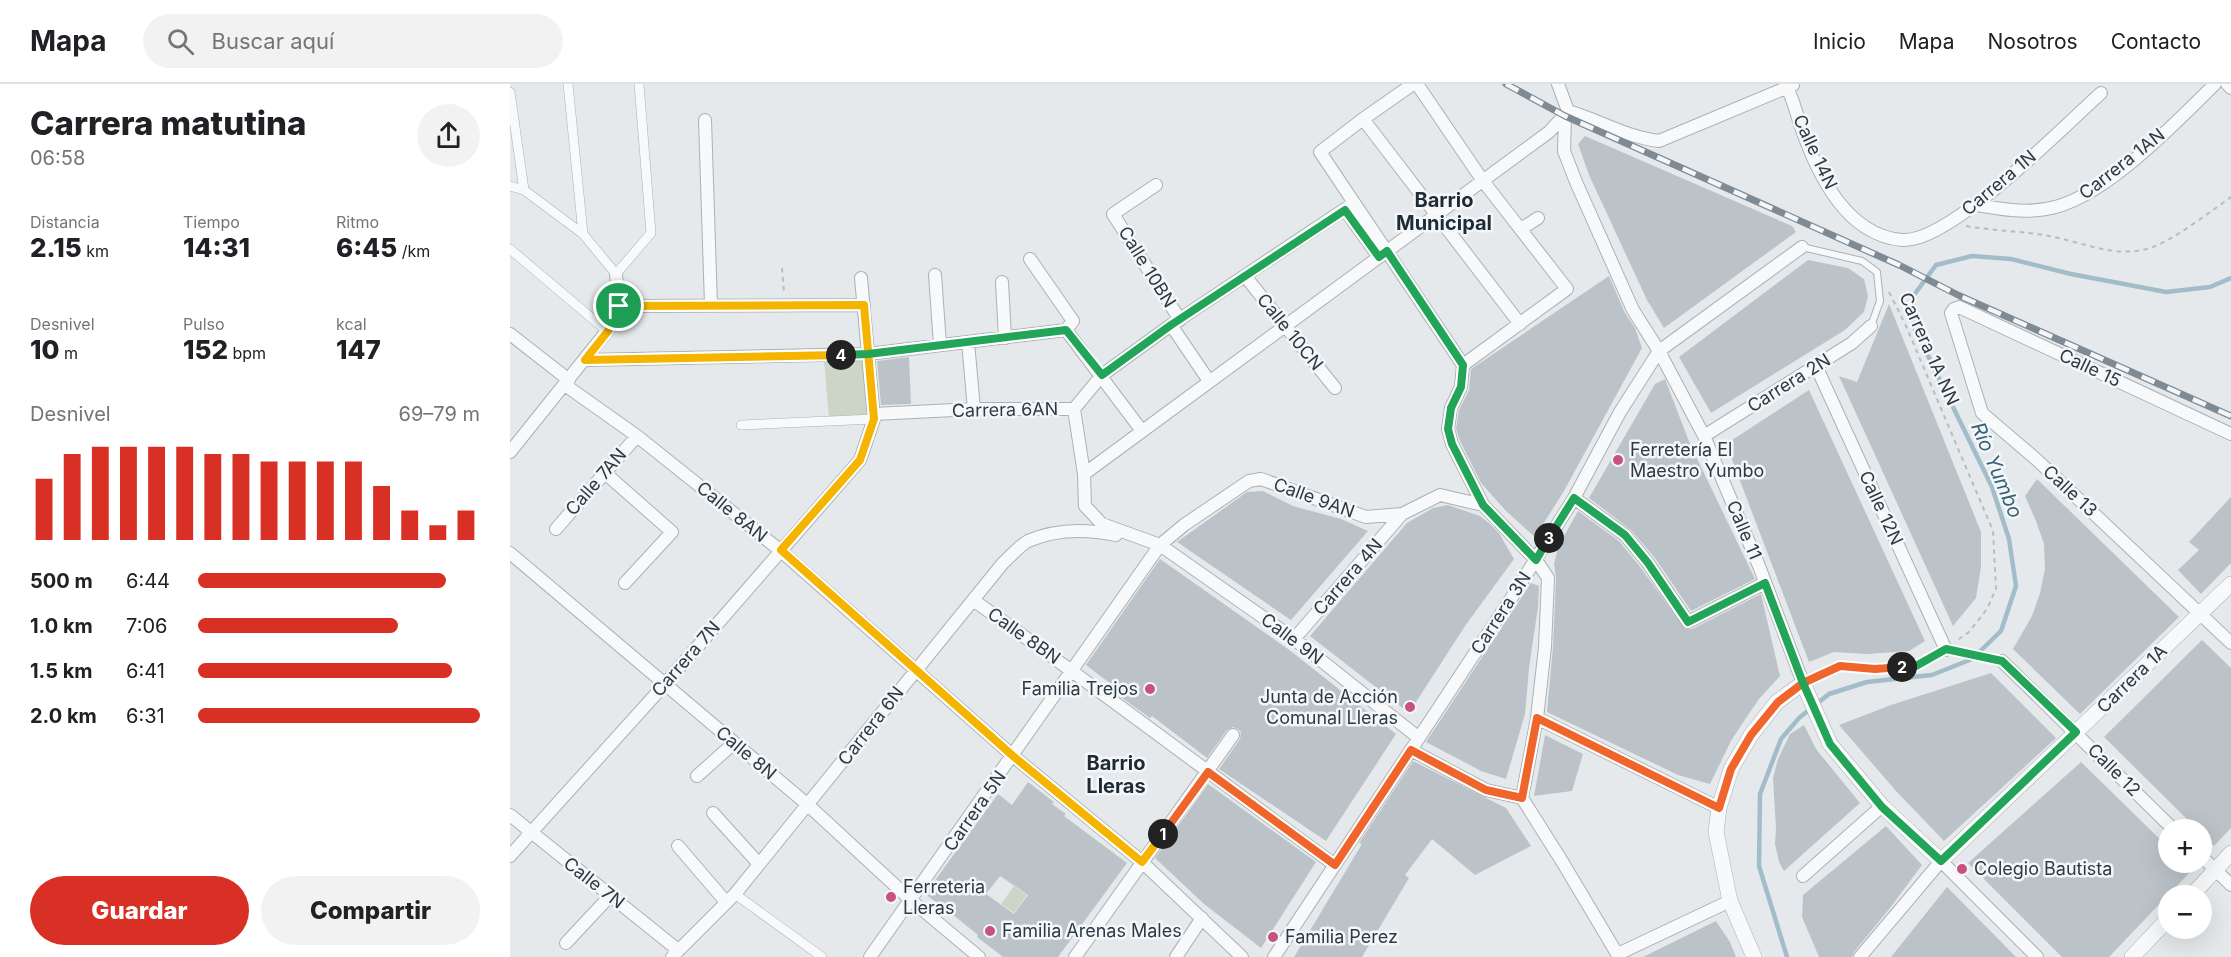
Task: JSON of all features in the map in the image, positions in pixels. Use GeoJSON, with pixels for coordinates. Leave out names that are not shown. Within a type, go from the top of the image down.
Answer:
{"type":"FeatureCollection","features":[{"type":"Feature","properties":{"kind":"street"},"geometry":{"type":"LineString","coordinates":[[568,84],[583,234]]}},
{"type":"Feature","properties":{"kind":"street"},"geometry":{"type":"LineString","coordinates":[[616,274],[651,233],[639,84]]}},
{"type":"Feature","properties":{"kind":"street"},"geometry":{"type":"LineString","coordinates":[[1463,365],[1568,289],[1483,181],[1415,84],[1362,119],[1320,152],[1350,206],[1463,365],[1461,387],[1451,408],[1448,429],[1452,444],[1483,505],[1536,560],[1548,578],[1545,647],[1537,718],[1522,798],[1618,956],[1730,901]]}},
{"type":"Feature","properties":{"kind":"street"},"geometry":{"type":"LineString","coordinates":[[1558,84],[1567,113]]}},
{"type":"Feature","properties":{"kind":"street","name":"Carrera 1AN"},"geometry":{"type":"LineString","coordinates":[[1977,205],[2020,212],[2047,209],[2073,202],[2144,152],[2215,84]]}},
{"type":"Feature","properties":{"kind":"street"},"geometry":{"type":"LineString","coordinates":[[2227,84],[2231,88]]}},
{"type":"Feature","properties":{"kind":"street"},"geometry":{"type":"LineString","coordinates":[[1567,113],[1589,117],[1614,130],[1639,139],[1659,141],[1789,85]]}},
{"type":"Feature","properties":{"kind":"street","name":"Calle 14N"},"geometry":{"type":"LineString","coordinates":[[1789,85],[1807,145],[1822,176],[1838,201],[1858,223],[1881,236]]}},
{"type":"Feature","properties":{"kind":"street"},"geometry":{"type":"LineString","coordinates":[[510,92],[524,190]]}},
{"type":"Feature","properties":{"kind":"street","name":"Carrera 1N"},"geometry":{"type":"LineString","coordinates":[[1881,236],[1904,241],[1924,236],[1977,205],[2101,93]]}},
{"type":"Feature","properties":{"kind":"street"},"geometry":{"type":"LineString","coordinates":[[1084,474],[1549,132],[1567,113]]}},
{"type":"Feature","properties":{"kind":"street","name":"Calle 11"},"geometry":{"type":"LineString","coordinates":[[1567,113],[1564,151],[1576,182],[1633,310],[1659,351],[1704,436],[1765,583],[1803,684],[1830,744],[1882,807],[1941,861],[2037,957]]}},
{"type":"Feature","properties":{"kind":"street"},"geometry":{"type":"LineString","coordinates":[[1362,119],[1520,324]]}},
{"type":"Feature","properties":{"kind":"street"},"geometry":{"type":"LineString","coordinates":[[705,120],[711,305]]}},
{"type":"Feature","properties":{"kind":"street"},"geometry":{"type":"LineString","coordinates":[[510,186],[524,190],[583,234],[616,274],[619,306],[608,331],[510,453]]}},
{"type":"Feature","properties":{"kind":"street","name":"Calle 10BN"},"geometry":{"type":"LineString","coordinates":[[1156,186],[1113,214],[1209,381]]}},
{"type":"Feature","properties":{"kind":"street","name":"Carrera 6AN"},"geometry":{"type":"LineString","coordinates":[[741,425],[974,409],[1074,409],[1102,375],[1175,323],[1350,206]]}},
{"type":"Feature","properties":{"kind":"street"},"geometry":{"type":"LineString","coordinates":[[1521,229],[1538,218]]}},
{"type":"Feature","properties":{"kind":"street","name":"Carrera 3N"},"geometry":{"type":"LineString","coordinates":[[1274,957],[1536,560],[1574,498],[1620,412],[1659,351],[1802,247]]}},
{"type":"Feature","properties":{"kind":"street"},"geometry":{"type":"LineString","coordinates":[[510,249],[608,331]]}},
{"type":"Feature","properties":{"kind":"street"},"geometry":{"type":"LineString","coordinates":[[585,360],[868,354],[1066,330],[1074,321],[1030,259]]}},
{"type":"Feature","properties":{"kind":"street"},"geometry":{"type":"LineString","coordinates":[[935,275],[940,345]]}},
{"type":"Feature","properties":{"kind":"street","name":"Calle 10CN"},"geometry":{"type":"LineString","coordinates":[[1245,276],[1335,388]]}},
{"type":"Feature","properties":{"kind":"street"},"geometry":{"type":"LineString","coordinates":[[861,278],[874,416]]}},
{"type":"Feature","properties":{"kind":"street"},"geometry":{"type":"LineString","coordinates":[[1002,282],[1005,338]]}},
{"type":"Feature","properties":{"kind":"street"},"geometry":{"type":"LineString","coordinates":[[619,306],[864,305]]}},
{"type":"Feature","properties":{"kind":"street","name":"Calle 15"},"geometry":{"type":"LineString","coordinates":[[1951,313],[1959,307],[2231,434]]}},
{"type":"Feature","properties":{"kind":"street","name":"Calle 13"},"geometry":{"type":"LineString","coordinates":[[1951,313],[1982,413],[2037,460],[2231,643]]}},
{"type":"Feature","properties":{"kind":"street","name":"Carrera 2N"},"geometry":{"type":"LineString","coordinates":[[1704,436],[1852,344],[1871,326]]}},
{"type":"Feature","properties":{"kind":"street"},"geometry":{"type":"LineString","coordinates":[[1066,330],[1142,431]]}},
{"type":"Feature","properties":{"kind":"street","name":"Calle 8AN"},"geometry":{"type":"LineString","coordinates":[[510,334],[567,383],[781,550],[1013,756],[1142,862],[1242,957]]}},
{"type":"Feature","properties":{"kind":"street"},"geometry":{"type":"LineString","coordinates":[[969,342],[974,409]]}},
{"type":"Feature","properties":{"kind":"street","name":"Calle 12N"},"geometry":{"type":"LineString","coordinates":[[1816,366],[1946,649]]}},
{"type":"Feature","properties":{"kind":"street"},"geometry":{"type":"LineString","coordinates":[[1074,409],[1084,474],[1085,506],[1102,524],[1160,545]]}},
{"type":"Feature","properties":{"kind":"street","name":"Carrera 7N"},"geometry":{"type":"LineString","coordinates":[[510,856],[665,684],[860,460],[874,416]]}},
{"type":"Feature","properties":{"kind":"street","name":"Calle 7AN"},"geometry":{"type":"LineString","coordinates":[[556,529],[637,436]]}},
{"type":"Feature","properties":{"kind":"street"},"geometry":{"type":"LineString","coordinates":[[605,473],[672,532],[625,583]]}},
{"type":"Feature","properties":{"kind":"street","name":"Calle 9AN"},"geometry":{"type":"LineString","coordinates":[[1160,545],[1184,525],[1249,481],[1261,479],[1366,517],[1402,514],[1440,495],[1483,505]]}},
{"type":"Feature","properties":{"kind":"street"},"geometry":{"type":"LineString","coordinates":[[1574,498],[1625,535],[1648,563],[1688,622],[1765,583]]}},
{"type":"Feature","properties":{"kind":"street","name":"Carrera 4N"},"geometry":{"type":"LineString","coordinates":[[1294,639],[1402,514]]}},
{"type":"Feature","properties":{"kind":"street","name":"Carrera 6N"},"geometry":{"type":"LineString","coordinates":[[675,954],[730,898],[759,864],[973,600],[1004,563],[1026,542],[1063,532],[1098,531],[1160,545]]}},
{"type":"Feature","properties":{"kind":"street","name":"Calle 9N"},"geometry":{"type":"LineString","coordinates":[[1160,545],[1294,639],[1419,738]]}},
{"type":"Feature","properties":{"kind":"street","name":"Carrera 5N"},"geometry":{"type":"LineString","coordinates":[[870,957],[912,901],[1160,545]]}},
{"type":"Feature","properties":{"kind":"street","name":"Calle 8N"},"geometry":{"type":"LineString","coordinates":[[510,553],[808,806],[912,901],[979,957]]}},
{"type":"Feature","properties":{"kind":"street","name":"Carrera 1A"},"geometry":{"type":"LineString","coordinates":[[1860,957],[1941,861],[2231,584]]}},
{"type":"Feature","properties":{"kind":"street","name":"Calle 8BN"},"geometry":{"type":"LineString","coordinates":[[973,600],[1073,670],[1335,865]]}},
{"type":"Feature","properties":{"kind":"street","name":"Calle 12"},"geometry":{"type":"LineString","coordinates":[[2002,661],[2163,819]]}},
{"type":"Feature","properties":{"kind":"street"},"geometry":{"type":"LineString","coordinates":[[1754,957],[1730,901],[1716,832],[1719,808],[1731,769],[1751,735],[1778,702],[1803,684]]}},
{"type":"Feature","properties":{"kind":"street"},"geometry":{"type":"LineString","coordinates":[[1537,718],[1719,808]]}},
{"type":"Feature","properties":{"kind":"street"},"geometry":{"type":"LineString","coordinates":[[1075,957],[1233,735]]}},
{"type":"Feature","properties":{"kind":"street"},"geometry":{"type":"LineString","coordinates":[[697,776],[734,743]]}},
{"type":"Feature","properties":{"kind":"street"},"geometry":{"type":"LineString","coordinates":[[1411,750],[1486,790],[1522,798]]}},
{"type":"Feature","properties":{"kind":"street"},"geometry":{"type":"LineString","coordinates":[[1803,876],[1882,807]]}},
{"type":"Feature","properties":{"kind":"street"},"geometry":{"type":"LineString","coordinates":[[713,813],[759,864]]}},
{"type":"Feature","properties":{"kind":"street","name":"Calle 7N"},"geometry":{"type":"LineString","coordinates":[[510,815],[610,896],[675,954]]}},
{"type":"Feature","properties":{"kind":"street"},"geometry":{"type":"LineString","coordinates":[[678,846],[730,898],[822,957]]}},
{"type":"Feature","properties":{"kind":"street"},"geometry":{"type":"LineString","coordinates":[[2201,885],[2231,853]]}},
{"type":"Feature","properties":{"kind":"street"},"geometry":{"type":"LineString","coordinates":[[2212,867],[2231,885]]}},
{"type":"Feature","properties":{"kind":"street"},"geometry":{"type":"LineString","coordinates":[[566,943],[610,896]]}},
{"type":"Feature","properties":{"kind":"street"},"geometry":{"type":"LineString","coordinates":[[1176,957],[1202,918]]}},
{"type":"Feature","properties":{"kind":"street"},"geometry":{"type":"LineString","coordinates":[[2132,957],[2158,930]]}},
{"type":"Feature","properties":{"kind":"lane"},"geometry":{"type":"LineString","coordinates":[[1802,247],[1862,261],[1876,272],[1880,301],[1871,326]]}},
{"type":"Feature","properties":{"kind":"path"},"geometry":{"type":"LineString","coordinates":[[1942,226],[1957,224],[2050,236],[2096,248],[2124,252],[2153,247],[2231,197]]}},
{"type":"Feature","properties":{"kind":"path"},"geometry":{"type":"LineString","coordinates":[[782,268],[785,305]]}},
{"type":"Feature","properties":{"kind":"path","name":"Carrera 1A NN"},"geometry":{"type":"LineString","coordinates":[[1876,272],[1892,295],[1993,531],[1996,589],[1987,609],[1969,632],[1946,649]]}},
{"type":"Feature","properties":{"kind":"path"},"geometry":{"type":"LineString","coordinates":[[1803,684],[1840,666],[1875,669],[1916,666],[1946,649],[2002,661]]}},
{"type":"Feature","properties":{"kind":"green space"},"geometry":{"type":"Polygon","coordinates":[[[865,358],[870,415],[829,419],[824,360],[865,358]]]}},
{"type":"Feature","properties":{"kind":"green space"},"geometry":{"type":"Polygon","coordinates":[[[1014,886],[1027,895],[1014,913],[1001,904],[1014,886]]]}},
{"type":"Feature","properties":{"kind":"building"},"geometry":{"type":"Polygon","coordinates":[[[1585,136],[1792,226],[1796,232],[1664,328],[1647,300],[1589,175],[1578,144],[1585,136]]]}},
{"type":"Feature","properties":{"kind":"building"},"geometry":{"type":"Polygon","coordinates":[[[1808,260],[1848,268],[1864,279],[1868,296],[1864,312],[1845,330],[1711,413],[1679,357],[1808,260]]]}},
{"type":"Feature","properties":{"kind":"building"},"geometry":{"type":"Polygon","coordinates":[[[1609,276],[1625,313],[1635,328],[1642,348],[1564,491],[1535,537],[1506,511],[1481,483],[1456,429],[1459,410],[1469,390],[1471,369],[1609,276]]]}},
{"type":"Feature","properties":{"kind":"building"},"geometry":{"type":"Polygon","coordinates":[[[1889,304],[1981,532],[1981,567],[1976,598],[1953,626],[1839,376],[1857,382],[1889,304]]]}},
{"type":"Feature","properties":{"kind":"building"},"geometry":{"type":"Polygon","coordinates":[[[909,357],[911,404],[881,405],[877,361],[909,357]]]}},
{"type":"Feature","properties":{"kind":"building"},"geometry":{"type":"Polygon","coordinates":[[[1665,379],[1690,444],[1755,579],[1691,611],[1655,558],[1631,530],[1589,498],[1655,384],[1665,379]]]}},
{"type":"Feature","properties":{"kind":"building"},"geometry":{"type":"Polygon","coordinates":[[[1809,390],[1925,641],[1909,651],[1868,654],[1834,652],[1809,662],[1726,444],[1809,390]]]}},
{"type":"Feature","properties":{"kind":"building"},"geometry":{"type":"Polygon","coordinates":[[[2037,479],[2179,617],[2080,714],[2013,649],[2032,616],[2045,569],[2044,544],[2025,496],[2037,479]]]}},
{"type":"Feature","properties":{"kind":"building"},"geometry":{"type":"Polygon","coordinates":[[[1263,491],[1293,506],[1341,519],[1368,531],[1291,620],[1177,542],[1247,492],[1263,491]]]}},
{"type":"Feature","properties":{"kind":"building"},"geometry":{"type":"Polygon","coordinates":[[[2231,497],[2231,563],[2201,594],[2178,570],[2199,550],[2189,542],[2231,497]]]}},
{"type":"Feature","properties":{"kind":"building"},"geometry":{"type":"Polygon","coordinates":[[[1448,505],[1480,516],[1489,523],[1499,533],[1514,559],[1465,626],[1409,713],[1310,636],[1407,523],[1433,508],[1448,505]]]}},
{"type":"Feature","properties":{"kind":"building"},"geometry":{"type":"Polygon","coordinates":[[[1578,511],[1619,541],[1685,629],[1692,629],[1761,594],[1780,676],[1759,699],[1731,741],[1710,784],[1678,775],[1547,712],[1553,647],[1556,578],[1554,564],[1559,545],[1578,511]]]}},
{"type":"Feature","properties":{"kind":"building"},"geometry":{"type":"Polygon","coordinates":[[[1160,559],[1288,649],[1396,734],[1326,841],[1219,769],[1240,739],[1241,732],[1238,729],[1233,727],[1227,730],[1207,758],[1152,716],[1150,718],[1121,697],[1124,694],[1086,665],[1160,559]]]}},
{"type":"Feature","properties":{"kind":"building"},"geometry":{"type":"Polygon","coordinates":[[[1531,583],[1539,586],[1525,714],[1506,779],[1481,771],[1426,742],[1531,583]]]}},
{"type":"Feature","properties":{"kind":"building"},"geometry":{"type":"Polygon","coordinates":[[[2202,640],[2231,668],[2231,828],[2214,846],[2212,844],[2212,819],[2187,819],[2104,737],[2202,640]]]}},
{"type":"Feature","properties":{"kind":"building"},"geometry":{"type":"Polygon","coordinates":[[[1991,673],[2056,738],[1944,841],[1896,791],[1839,725],[1891,705],[1991,673]]]}},
{"type":"Feature","properties":{"kind":"building"},"geometry":{"type":"Polygon","coordinates":[[[1804,725],[1816,749],[1860,803],[1784,871],[1779,862],[1775,844],[1773,778],[1778,759],[1790,734],[1804,725]]]}},
{"type":"Feature","properties":{"kind":"building"},"geometry":{"type":"Polygon","coordinates":[[[1545,735],[1583,754],[1572,791],[1534,796],[1545,735]]]}},
{"type":"Feature","properties":{"kind":"building"},"geometry":{"type":"Polygon","coordinates":[[[1413,761],[1506,808],[1531,846],[1475,875],[1432,839],[1405,875],[1409,878],[1362,957],[1294,957],[1362,844],[1359,843],[1413,761]]]}},
{"type":"Feature","properties":{"kind":"building"},"geometry":{"type":"Polygon","coordinates":[[[2081,762],[2158,837],[2158,873],[2189,873],[2178,885],[2158,885],[2158,906],[2109,957],[2062,957],[1968,863],[2081,762]]]}},
{"type":"Feature","properties":{"kind":"building"},"geometry":{"type":"Polygon","coordinates":[[[1028,782],[1054,802],[1052,804],[1066,814],[1064,816],[1127,863],[1058,957],[1003,957],[925,894],[998,794],[1012,805],[1028,782]],[[1000,876],[986,894],[1014,914],[1028,895],[1000,876]]]}},
{"type":"Feature","properties":{"kind":"building"},"geometry":{"type":"Polygon","coordinates":[[[1208,784],[1316,862],[1261,948],[1204,904],[1155,858],[1208,784]]]}},
{"type":"Feature","properties":{"kind":"building"},"geometry":{"type":"Polygon","coordinates":[[[1886,826],[1922,865],[1852,957],[1819,957],[1802,917],[1803,895],[1886,826]]]}},
{"type":"Feature","properties":{"kind":"building"},"geometry":{"type":"Polygon","coordinates":[[[1947,887],[2016,957],[1891,957],[1947,887]]]}},
{"type":"Feature","properties":{"kind":"building"},"geometry":{"type":"Polygon","coordinates":[[[1716,921],[1730,942],[1736,957],[1643,957],[1716,921]]]}},
{"type":"Feature","properties":{"kind":"waterway","name":"Río Yumbo"},"geometry":{"type":"LineString","coordinates":[[1787,957],[1759,866],[1760,794],[1781,739],[1799,718],[1829,694],[1867,682],[1932,675],[1972,659],[2001,631],[2016,586],[2009,539],[1992,487],[1913,325],[1914,295],[1936,265],[1972,256],[2011,259],[2071,274],[2166,292],[2210,287],[2231,278]]}},
{"type":"Feature","properties":{"kind":"railway"},"geometry":{"type":"LineString","coordinates":[[1506,84],[1565,116],[1899,265],[1960,296],[2231,416]]}},
{"type":"Feature","properties":{"kind":"place","name":"Ferretería El Maestro Yumbo"},"geometry":{"type":"Point","coordinates":[1618,460]}},
{"type":"Feature","properties":{"kind":"place","name":"Familia Trejos"},"geometry":{"type":"Point","coordinates":[1150,689]}},
{"type":"Feature","properties":{"kind":"place","name":"Junta de Acción Comunal Lleras"},"geometry":{"type":"Point","coordinates":[1410,707]}},
{"type":"Feature","properties":{"kind":"place","name":"Colegio Bautista"},"geometry":{"type":"Point","coordinates":[1962,869]}},
{"type":"Feature","properties":{"kind":"place","name":"Ferreteria Lleras"},"geometry":{"type":"Point","coordinates":[891,897]}},
{"type":"Feature","properties":{"kind":"place","name":"Familia Arenas Males"},"geometry":{"type":"Point","coordinates":[990,931]}},
{"type":"Feature","properties":{"kind":"place","name":"Familia Perez"},"geometry":{"type":"Point","coordinates":[1273,937]}},
{"type":"Feature","properties":{"kind":"district","name":"Barrio Municipal"},"geometry":{"type":"Point","coordinates":[1444,212]}},
{"type":"Feature","properties":{"kind":"district","name":"Barrio Lleras"},"geometry":{"type":"Point","coordinates":[1116,774]}},
{"type":"Feature","properties":{"kind":"route"},"geometry":{"type":"LineString","coordinates":[[619,306],[608,331],[585,360],[868,354],[1066,330],[1102,375],[1171,325],[1345,210],[1379,257],[1387,251],[1463,365],[1461,387],[1451,408],[1448,429],[1452,444],[1483,505],[1536,560],[1574,498],[1625,535],[1648,563],[1688,622],[1765,583],[1803,683],[1830,744],[1882,807],[1941,861],[2076,732],[2002,661],[1946,649],[1916,666],[1875,669],[1840,666],[1803,683],[1778,702],[1751,735],[1731,769],[1719,808],[1537,718],[1522,798],[1486,790],[1411,750],[1335,865],[1208,772],[1142,862],[1013,756],[781,550],[860,460],[874,419],[868,354],[864,305],[619,306]]}}]}
